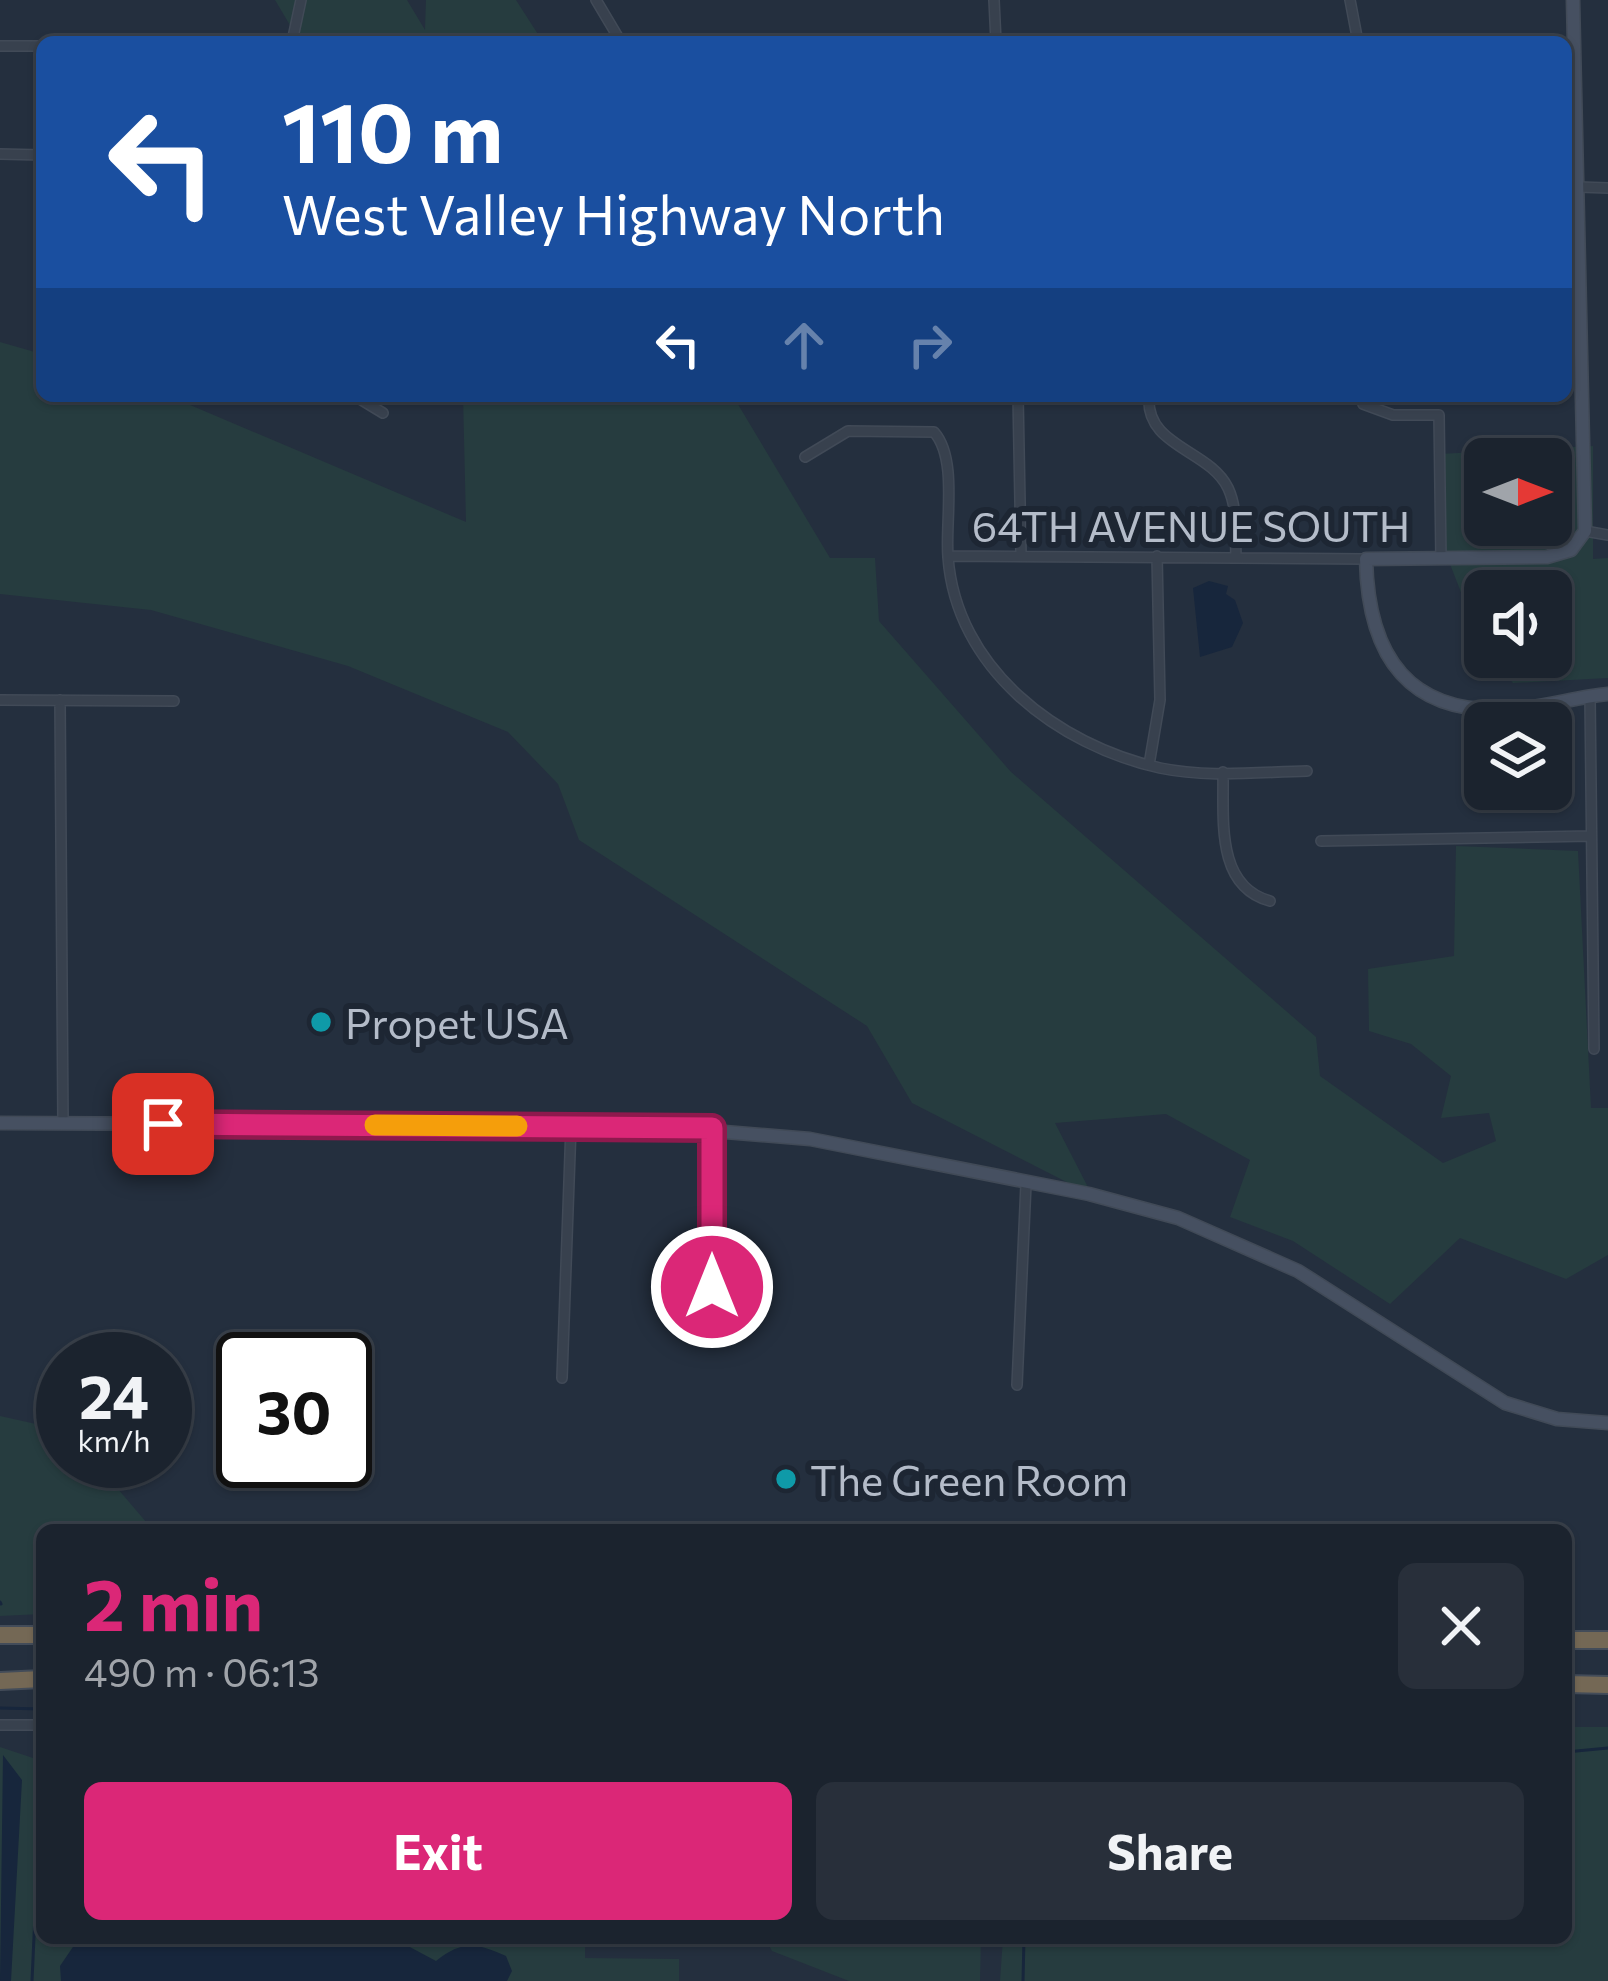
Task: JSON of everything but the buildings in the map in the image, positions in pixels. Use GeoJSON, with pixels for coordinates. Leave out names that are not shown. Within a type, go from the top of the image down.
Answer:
{"type":"FeatureCollection","features":[{"type":"Feature","properties":{"kind":"highway"},"geometry":{"type":"LineString","coordinates":[[0,1635],[36,1635]]}},
{"type":"Feature","properties":{"kind":"highway"},"geometry":{"type":"LineString","coordinates":[[1572,1640],[1608,1640]]}},
{"type":"Feature","properties":{"kind":"highway"},"geometry":{"type":"LineString","coordinates":[[0,1678],[36,1678]]}},
{"type":"Feature","properties":{"kind":"highway"},"geometry":{"type":"LineString","coordinates":[[1572,1684],[1608,1684]]}},
{"type":"Feature","properties":{"kind":"main road"},"geometry":{"type":"LineString","coordinates":[[1573,0],[1585,531]]}},
{"type":"Feature","properties":{"kind":"main road","name":"64TH AVENUE SOUTH"},"geometry":{"type":"LineString","coordinates":[[1366,559],[1539,558],[1575,547],[1585,531]]}},
{"type":"Feature","properties":{"kind":"main road"},"geometry":{"type":"LineString","coordinates":[[1366,559],[1369,603],[1381,644],[1409,684],[1455,705],[1513,709],[1608,694]]}},
{"type":"Feature","properties":{"kind":"main road"},"geometry":{"type":"LineString","coordinates":[[0,1123],[712,1128],[810,1139],[1138,1205],[1224,1234],[1298,1271],[1493,1396],[1557,1419],[1608,1424]]}},
{"type":"Feature","properties":{"kind":"street"},"geometry":{"type":"LineString","coordinates":[[293,36],[301,0]]}},
{"type":"Feature","properties":{"kind":"street"},"geometry":{"type":"LineString","coordinates":[[596,0],[617,36]]}},
{"type":"Feature","properties":{"kind":"street"},"geometry":{"type":"LineString","coordinates":[[994,0],[997,36]]}},
{"type":"Feature","properties":{"kind":"street"},"geometry":{"type":"LineString","coordinates":[[1350,0],[1357,36]]}},
{"type":"Feature","properties":{"kind":"street"},"geometry":{"type":"LineString","coordinates":[[0,46],[36,46]]}},
{"type":"Feature","properties":{"kind":"street"},"geometry":{"type":"LineString","coordinates":[[0,154],[36,155]]}},
{"type":"Feature","properties":{"kind":"street"},"geometry":{"type":"LineString","coordinates":[[1575,182],[1608,188]]}},
{"type":"Feature","properties":{"kind":"street"},"geometry":{"type":"LineString","coordinates":[[365,402],[382,413]]}},
{"type":"Feature","properties":{"kind":"street"},"geometry":{"type":"LineString","coordinates":[[1018,402],[1021,554]]}},
{"type":"Feature","properties":{"kind":"street"},"geometry":{"type":"LineString","coordinates":[[1149,402],[1150,417],[1161,432],[1226,484],[1233,505],[1236,556]]}},
{"type":"Feature","properties":{"kind":"street"},"geometry":{"type":"LineString","coordinates":[[1363,404],[1393,415],[1439,415],[1441,559]]}},
{"type":"Feature","properties":{"kind":"street"},"geometry":{"type":"LineString","coordinates":[[805,457],[848,431],[934,432],[945,448],[948,556],[962,623],[1019,699],[1110,753],[1149,765],[1223,772],[1307,772]]}},
{"type":"Feature","properties":{"kind":"street"},"geometry":{"type":"LineString","coordinates":[[1585,531],[1608,535]]}},
{"type":"Feature","properties":{"kind":"street","name":"64TH AVENUE SOUTH"},"geometry":{"type":"LineString","coordinates":[[948,556],[1366,559]]}},
{"type":"Feature","properties":{"kind":"street"},"geometry":{"type":"LineString","coordinates":[[1149,765],[1160,700],[1157,556]]}},
{"type":"Feature","properties":{"kind":"street"},"geometry":{"type":"LineString","coordinates":[[1591,696],[1594,1049]]}},
{"type":"Feature","properties":{"kind":"street"},"geometry":{"type":"LineString","coordinates":[[0,700],[174,700]]}},
{"type":"Feature","properties":{"kind":"street"},"geometry":{"type":"LineString","coordinates":[[60,700],[63,1123]]}},
{"type":"Feature","properties":{"kind":"street"},"geometry":{"type":"LineString","coordinates":[[1223,772],[1228,860],[1249,892],[1270,901]]}},
{"type":"Feature","properties":{"kind":"street"},"geometry":{"type":"LineString","coordinates":[[1321,841],[1591,836]]}},
{"type":"Feature","properties":{"kind":"street"},"geometry":{"type":"LineString","coordinates":[[562,1378],[571,1126]]}},
{"type":"Feature","properties":{"kind":"street"},"geometry":{"type":"LineString","coordinates":[[712,1128],[712,1287]]}},
{"type":"Feature","properties":{"kind":"street"},"geometry":{"type":"LineString","coordinates":[[1017,1385],[1026,1184]]}},
{"type":"Feature","properties":{"kind":"street"},"geometry":{"type":"LineString","coordinates":[[0,1725],[36,1725]]}},
{"type":"Feature","properties":{"kind":"green space"},"geometry":{"type":"Polygon","coordinates":[[[275,0],[407,0],[425,30],[426,0],[516,0],[539,36],[296,36],[275,0]]]}},
{"type":"Feature","properties":{"kind":"green space"},"geometry":{"type":"Polygon","coordinates":[[[0,342],[36,352],[36,402],[183,402],[466,522],[463,402],[737,402],[830,558],[875,558],[879,621],[1011,772],[1316,1037],[1320,1076],[1443,1163],[1496,1141],[1489,1113],[1441,1118],[1451,1076],[1411,1044],[1369,1031],[1368,969],[1454,956],[1456,846],[1578,851],[1591,1108],[1608,1108],[1608,1255],[1566,1279],[1460,1238],[1390,1304],[1293,1241],[1230,1217],[1250,1160],[1166,1114],[1055,1123],[1092,1195],[912,1103],[867,1026],[579,840],[558,784],[508,732],[348,666],[151,610],[0,594],[0,342]]]}},
{"type":"Feature","properties":{"kind":"green space"},"geometry":{"type":"Polygon","coordinates":[[[1593,446],[1593,559],[1608,558],[1608,678],[1513,683],[1509,678],[1572,678],[1572,570],[1464,570],[1464,600],[1448,559],[1441,559],[1439,454],[1464,453],[1464,546],[1572,546],[1572,447],[1593,446]]]}},
{"type":"Feature","properties":{"kind":"green space"},"geometry":{"type":"Polygon","coordinates":[[[0,1416],[36,1424],[36,1488],[117,1488],[148,1524],[36,1524],[36,1614],[0,1616],[0,1416]]]}},
{"type":"Feature","properties":{"kind":"green space"},"geometry":{"type":"Polygon","coordinates":[[[1572,1727],[1608,1727],[1608,1981],[1000,1981],[1003,1944],[1572,1944],[1572,1727]]]}},
{"type":"Feature","properties":{"kind":"green space"},"geometry":{"type":"Polygon","coordinates":[[[0,1747],[36,1759],[36,1944],[585,1944],[585,1958],[679,1959],[679,1981],[0,1981],[0,1747]]]}},
{"type":"Feature","properties":{"kind":"green space"},"geometry":{"type":"Polygon","coordinates":[[[768,1944],[981,1944],[980,1981],[849,1981],[772,1951],[768,1944]]]}},
{"type":"Feature","properties":{"kind":"water"},"geometry":{"type":"Polygon","coordinates":[[[1209,581],[1228,586],[1226,594],[1235,600],[1243,623],[1232,647],[1200,657],[1193,588],[1209,581]]]}},
{"type":"Feature","properties":{"kind":"water"},"geometry":{"type":"Polygon","coordinates":[[[3,1755],[22,1780],[11,1981],[0,1981],[3,1755]]]}},
{"type":"Feature","properties":{"kind":"water"},"geometry":{"type":"Polygon","coordinates":[[[75,1944],[404,1944],[436,1961],[462,1947],[486,1948],[506,1956],[512,1971],[507,1981],[61,1981],[60,1966],[75,1944]]]}},
{"type":"Feature","properties":{"kind":"waterway"},"geometry":{"type":"LineString","coordinates":[[0,1708],[36,1709]]}},
{"type":"Feature","properties":{"kind":"waterway"},"geometry":{"type":"LineString","coordinates":[[1572,1751],[1608,1748]]}},
{"type":"Feature","properties":{"kind":"waterway"},"geometry":{"type":"LineString","coordinates":[[32,1981],[36,1893]]}},
{"type":"Feature","properties":{"kind":"waterway"},"geometry":{"type":"LineString","coordinates":[[1023,1981],[1024,1944]]}},
{"type":"Feature","properties":{"kind":"slow traffic"},"geometry":{"type":"LineString","coordinates":[[375,1125],[517,1126]]}},
{"type":"Feature","properties":{"kind":"place","name":"Propet USA"},"geometry":{"type":"Point","coordinates":[321,1022]}},
{"type":"Feature","properties":{"kind":"place","name":"The Green Room"},"geometry":{"type":"Point","coordinates":[786,1479]}},
{"type":"Feature","properties":{"kind":"route"},"geometry":{"type":"LineString","coordinates":[[163,1124],[712,1128],[712,1287]]}}]}
